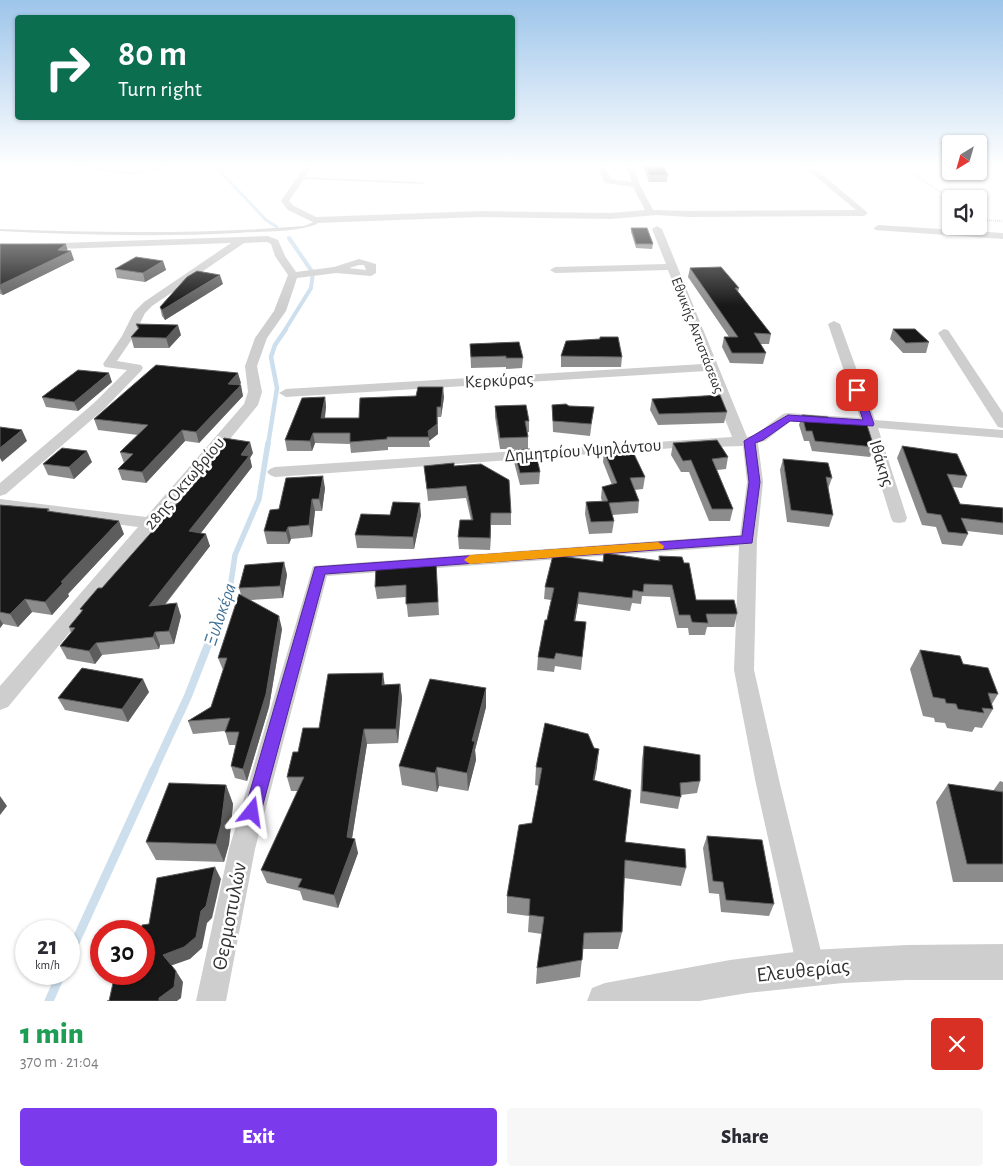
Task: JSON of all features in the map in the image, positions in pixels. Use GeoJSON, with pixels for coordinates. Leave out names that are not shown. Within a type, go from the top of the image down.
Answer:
{"type":"FeatureCollection","features":[{"type":"Feature","properties":{"kind":"street"},"geometry":{"type":"LineString","coordinates":[[300,213],[315,220],[481,214],[611,216],[643,213]]}},
{"type":"Feature","properties":{"kind":"street"},"geometry":{"type":"LineString","coordinates":[[803,213],[864,213]]}},
{"type":"Feature","properties":{"kind":"street"},"geometry":{"type":"LineString","coordinates":[[878,228],[1003,236]]}},
{"type":"Feature","properties":{"kind":"street","name":"Εθνικής Αντιστάσεως"},"geometry":{"type":"LineString","coordinates":[[657,230],[729,414],[745,441],[754,482],[748,540],[744,670],[768,784],[811,968]]}},
{"type":"Feature","properties":{"kind":"street"},"geometry":{"type":"LineString","coordinates":[[0,490],[99,406],[137,368],[108,364],[128,336],[140,312],[148,304],[242,240]]}},
{"type":"Feature","properties":{"kind":"street"},"geometry":{"type":"LineString","coordinates":[[0,248],[271,240],[275,242],[280,256],[293,276],[336,270]]}},
{"type":"Feature","properties":{"kind":"street"},"geometry":{"type":"LineString","coordinates":[[555,270],[671,267]]}},
{"type":"Feature","properties":{"kind":"street","name":"28ης Οκτωβρίου"},"geometry":{"type":"LineString","coordinates":[[0,700],[251,405],[255,392],[251,366],[261,338],[280,311],[293,276]]}},
{"type":"Feature","properties":{"kind":"street","name":"Ιθάκης"},"geometry":{"type":"LineString","coordinates":[[834,324],[899,518]]}},
{"type":"Feature","properties":{"kind":"street"},"geometry":{"type":"LineString","coordinates":[[944,333],[1003,424]]}},
{"type":"Feature","properties":{"kind":"street","name":"Κερκύρας"},"geometry":{"type":"LineString","coordinates":[[286,393],[712,368]]}},
{"type":"Feature","properties":{"kind":"street","name":"Δημητρίου Υψηλάντου"},"geometry":{"type":"LineString","coordinates":[[274,472],[745,441],[760,438],[788,418],[1003,434]]}},
{"type":"Feature","properties":{"kind":"street"},"geometry":{"type":"LineString","coordinates":[[0,504],[151,523]]}},
{"type":"Feature","properties":{"kind":"street","name":"Θερμοπυλών"},"geometry":{"type":"LineString","coordinates":[[211,1001],[242,849],[319,570],[748,540]]}},
{"type":"Feature","properties":{"kind":"street","name":"Ελευθερίας"},"geometry":{"type":"LineString","coordinates":[[605,1001],[746,976],[811,968],[868,963],[1003,962]]}},
{"type":"Feature","properties":{"kind":"lane"},"geometry":{"type":"LineString","coordinates":[[0,230],[123,234],[225,231],[306,228],[313,226],[316,223],[315,220]]}},
{"type":"Feature","properties":{"kind":"path"},"geometry":{"type":"LineString","coordinates":[[987,221],[1003,221]]}},
{"type":"Feature","properties":{"kind":"building"},"geometry":{"type":"Polygon","coordinates":[[[631,228],[647,228],[653,244],[636,244],[631,228]]]}},
{"type":"Feature","properties":{"kind":"building"},"geometry":{"type":"Polygon","coordinates":[[[0,244],[66,244],[58,250],[71,251],[0,285],[0,244]]]}},
{"type":"Feature","properties":{"kind":"building"},"geometry":{"type":"Polygon","coordinates":[[[136,257],[163,261],[143,273],[115,269],[136,257]]]}},
{"type":"Feature","properties":{"kind":"building"},"geometry":{"type":"Polygon","coordinates":[[[721,267],[739,288],[735,288],[771,334],[754,333],[766,353],[732,353],[724,337],[738,337],[690,268],[721,267]]]}},
{"type":"Feature","properties":{"kind":"building"},"geometry":{"type":"Polygon","coordinates":[[[197,271],[220,275],[162,310],[160,307],[187,277],[197,271]]]}},
{"type":"Feature","properties":{"kind":"building"},"geometry":{"type":"Polygon","coordinates":[[[136,324],[178,325],[166,338],[131,337],[139,328],[136,324]]]}},
{"type":"Feature","properties":{"kind":"building"},"geometry":{"type":"Polygon","coordinates":[[[893,329],[915,329],[929,342],[906,343],[893,329]]]}},
{"type":"Feature","properties":{"kind":"building"},"geometry":{"type":"Polygon","coordinates":[[[600,337],[618,337],[622,357],[561,356],[566,341],[600,339],[600,337]]]}},
{"type":"Feature","properties":{"kind":"building"},"geometry":{"type":"Polygon","coordinates":[[[519,342],[523,358],[506,358],[506,356],[471,357],[470,344],[519,342]]]}},
{"type":"Feature","properties":{"kind":"building"},"geometry":{"type":"Polygon","coordinates":[[[156,365],[238,373],[228,384],[241,385],[196,432],[182,430],[142,472],[118,469],[133,454],[120,452],[148,425],[94,419],[156,365]]]}},
{"type":"Feature","properties":{"kind":"building"},"geometry":{"type":"Polygon","coordinates":[[[78,370],[109,373],[74,402],[42,397],[78,370]]]}},
{"type":"Feature","properties":{"kind":"building"},"geometry":{"type":"Polygon","coordinates":[[[418,387],[443,387],[441,407],[437,407],[437,424],[428,431],[429,437],[387,437],[387,439],[350,442],[350,433],[313,433],[310,441],[285,440],[302,398],[325,397],[321,418],[359,418],[360,398],[416,396],[418,387]]]}},
{"type":"Feature","properties":{"kind":"building"},"geometry":{"type":"Polygon","coordinates":[[[720,395],[727,412],[659,414],[652,399],[720,395]]]}},
{"type":"Feature","properties":{"kind":"building"},"geometry":{"type":"Polygon","coordinates":[[[566,404],[569,406],[594,407],[591,424],[553,421],[552,405],[566,404]]]}},
{"type":"Feature","properties":{"kind":"building"},"geometry":{"type":"Polygon","coordinates":[[[526,405],[529,421],[525,421],[528,437],[500,438],[495,406],[526,405]]]}},
{"type":"Feature","properties":{"kind":"building"},"geometry":{"type":"Polygon","coordinates":[[[802,415],[828,417],[829,422],[867,425],[874,447],[815,441],[812,431],[806,431],[802,415]]]}},
{"type":"Feature","properties":{"kind":"building"},"geometry":{"type":"Polygon","coordinates":[[[0,427],[22,430],[0,448],[0,427]]]}},
{"type":"Feature","properties":{"kind":"building"},"geometry":{"type":"Polygon","coordinates":[[[224,438],[250,442],[241,455],[249,456],[189,531],[206,534],[149,606],[177,603],[169,631],[155,632],[153,637],[96,643],[89,651],[60,646],[75,628],[69,627],[83,610],[80,609],[98,588],[102,588],[212,464],[203,463],[224,438]]]}},
{"type":"Feature","properties":{"kind":"building"},"geometry":{"type":"Polygon","coordinates":[[[717,440],[728,457],[712,459],[733,509],[712,509],[691,460],[683,461],[673,443],[717,440]]]}},
{"type":"Feature","properties":{"kind":"building"},"geometry":{"type":"Polygon","coordinates":[[[616,446],[620,455],[634,454],[645,477],[630,478],[639,501],[609,503],[614,521],[591,522],[586,502],[608,501],[602,487],[617,483],[604,451],[616,446]]]}},
{"type":"Feature","properties":{"kind":"building"},"geometry":{"type":"Polygon","coordinates":[[[902,446],[957,454],[967,476],[947,474],[960,504],[1003,508],[1003,523],[961,518],[968,534],[948,532],[941,515],[927,513],[902,446]]]}},
{"type":"Feature","properties":{"kind":"building"},"geometry":{"type":"Polygon","coordinates":[[[62,448],[87,451],[69,467],[43,464],[62,448]]]}},
{"type":"Feature","properties":{"kind":"building"},"geometry":{"type":"Polygon","coordinates":[[[530,449],[531,453],[536,453],[540,472],[520,473],[514,450],[530,449]]]}},
{"type":"Feature","properties":{"kind":"building"},"geometry":{"type":"Polygon","coordinates":[[[783,459],[828,463],[832,478],[826,477],[833,515],[791,510],[783,459]]]}},
{"type":"Feature","properties":{"kind":"building"},"geometry":{"type":"Polygon","coordinates":[[[454,463],[454,466],[481,464],[509,480],[511,513],[491,513],[490,538],[458,537],[460,520],[473,520],[466,486],[427,489],[424,466],[454,463]]]}},
{"type":"Feature","properties":{"kind":"building"},"geometry":{"type":"Polygon","coordinates":[[[323,476],[319,499],[312,499],[309,525],[288,527],[286,532],[264,531],[270,510],[279,509],[286,478],[323,476]]]}},
{"type":"Feature","properties":{"kind":"building"},"geometry":{"type":"Polygon","coordinates":[[[393,502],[420,503],[413,537],[355,535],[361,514],[390,515],[393,502]]]}},
{"type":"Feature","properties":{"kind":"building"},"geometry":{"type":"Polygon","coordinates":[[[0,505],[49,509],[47,511],[119,521],[61,582],[63,583],[45,602],[25,599],[10,614],[0,612],[0,505]]]}},
{"type":"Feature","properties":{"kind":"building"},"geometry":{"type":"Polygon","coordinates":[[[604,553],[660,561],[659,556],[682,557],[684,563],[689,563],[696,600],[734,600],[737,614],[706,614],[708,623],[692,622],[690,615],[679,615],[672,585],[644,584],[643,592],[633,590],[632,598],[579,592],[574,621],[586,622],[582,657],[556,653],[554,659],[538,657],[545,620],[547,620],[554,588],[545,587],[553,555],[603,562],[604,553]]]}},
{"type":"Feature","properties":{"kind":"building"},"geometry":{"type":"Polygon","coordinates":[[[284,562],[280,586],[239,588],[245,565],[284,562]]]}},
{"type":"Feature","properties":{"kind":"building"},"geometry":{"type":"Polygon","coordinates":[[[436,562],[438,602],[406,604],[406,585],[375,587],[376,566],[436,562]]]}},
{"type":"Feature","properties":{"kind":"building"},"geometry":{"type":"Polygon","coordinates":[[[239,594],[279,616],[266,694],[243,769],[231,766],[239,732],[225,732],[230,718],[188,721],[211,707],[227,658],[218,658],[239,594]]]}},
{"type":"Feature","properties":{"kind":"building"},"geometry":{"type":"Polygon","coordinates":[[[920,650],[960,656],[963,664],[988,668],[998,694],[988,693],[993,709],[982,708],[984,713],[958,709],[956,704],[946,703],[945,699],[933,697],[920,650]]]}},
{"type":"Feature","properties":{"kind":"building"},"geometry":{"type":"Polygon","coordinates":[[[82,668],[143,679],[122,709],[58,698],[82,668]]]}},
{"type":"Feature","properties":{"kind":"building"},"geometry":{"type":"Polygon","coordinates":[[[383,673],[382,685],[400,684],[396,729],[364,729],[347,837],[355,839],[334,895],[298,887],[302,879],[261,870],[304,777],[287,777],[293,752],[298,752],[303,728],[319,728],[328,674],[383,673]]]}},
{"type":"Feature","properties":{"kind":"building"},"geometry":{"type":"Polygon","coordinates":[[[430,679],[486,688],[472,741],[475,741],[467,773],[437,767],[435,773],[399,766],[430,679]]]}},
{"type":"Feature","properties":{"kind":"building"},"geometry":{"type":"Polygon","coordinates":[[[545,723],[588,734],[594,748],[599,749],[593,780],[631,790],[625,842],[685,849],[686,868],[625,860],[622,932],[584,933],[582,960],[537,968],[544,917],[529,915],[530,899],[507,896],[519,825],[532,823],[542,768],[536,767],[545,723]]]}},
{"type":"Feature","properties":{"kind":"building"},"geometry":{"type":"Polygon","coordinates":[[[644,746],[700,755],[700,781],[680,783],[681,797],[642,791],[644,746]]]}},
{"type":"Feature","properties":{"kind":"building"},"geometry":{"type":"Polygon","coordinates":[[[169,783],[226,785],[221,825],[216,844],[146,842],[169,783]]]}},
{"type":"Feature","properties":{"kind":"building"},"geometry":{"type":"Polygon","coordinates":[[[948,784],[1003,792],[1003,864],[967,864],[948,784]]]}},
{"type":"Feature","properties":{"kind":"building"},"geometry":{"type":"Polygon","coordinates":[[[707,836],[762,840],[774,904],[726,900],[723,882],[713,881],[707,836]]]}},
{"type":"Feature","properties":{"kind":"building"},"geometry":{"type":"Polygon","coordinates":[[[215,867],[206,906],[201,911],[196,937],[184,947],[163,955],[176,971],[174,987],[159,998],[159,1001],[109,1001],[113,985],[155,985],[155,920],[150,920],[157,878],[215,867]]]}},
{"type":"Feature","properties":{"kind":"waterway","name":"Ξυλοκέρα"},"geometry":{"type":"LineString","coordinates":[[259,213],[277,227]]}},
{"type":"Feature","properties":{"kind":"waterway","name":"Ξυλοκέρα"},"geometry":{"type":"LineString","coordinates":[[285,330],[311,288],[313,273],[289,238]]}},
{"type":"Feature","properties":{"kind":"waterway","name":"Ξυλοκέρα"},"geometry":{"type":"LineString","coordinates":[[268,445],[277,388],[271,357],[275,345],[286,329]]}},
{"type":"Feature","properties":{"kind":"waterway","name":"Ξυλοκέρα"},"geometry":{"type":"LineString","coordinates":[[230,589],[235,555],[259,499],[268,443]]}},
{"type":"Feature","properties":{"kind":"waterway","name":"Ξυλοκέρα"},"geometry":{"type":"LineString","coordinates":[[153,772],[188,696],[230,588]]}},
{"type":"Feature","properties":{"kind":"waterway","name":"Ξυλοκέρα"},"geometry":{"type":"LineString","coordinates":[[80,932],[154,770]]}},
{"type":"Feature","properties":{"kind":"waterway","name":"Ξυλοκέρα"},"geometry":{"type":"LineString","coordinates":[[49,1001],[56,985]]}},
{"type":"Feature","properties":{"kind":"slow traffic"},"geometry":{"type":"LineString","coordinates":[[470,560],[658,546]]}},
{"type":"Feature","properties":{"kind":"route"},"geometry":{"type":"LineString","coordinates":[[252,812],[319,570],[748,540],[754,482],[750,441],[760,438],[784,419],[788,418],[869,424],[857,390]]}}]}
